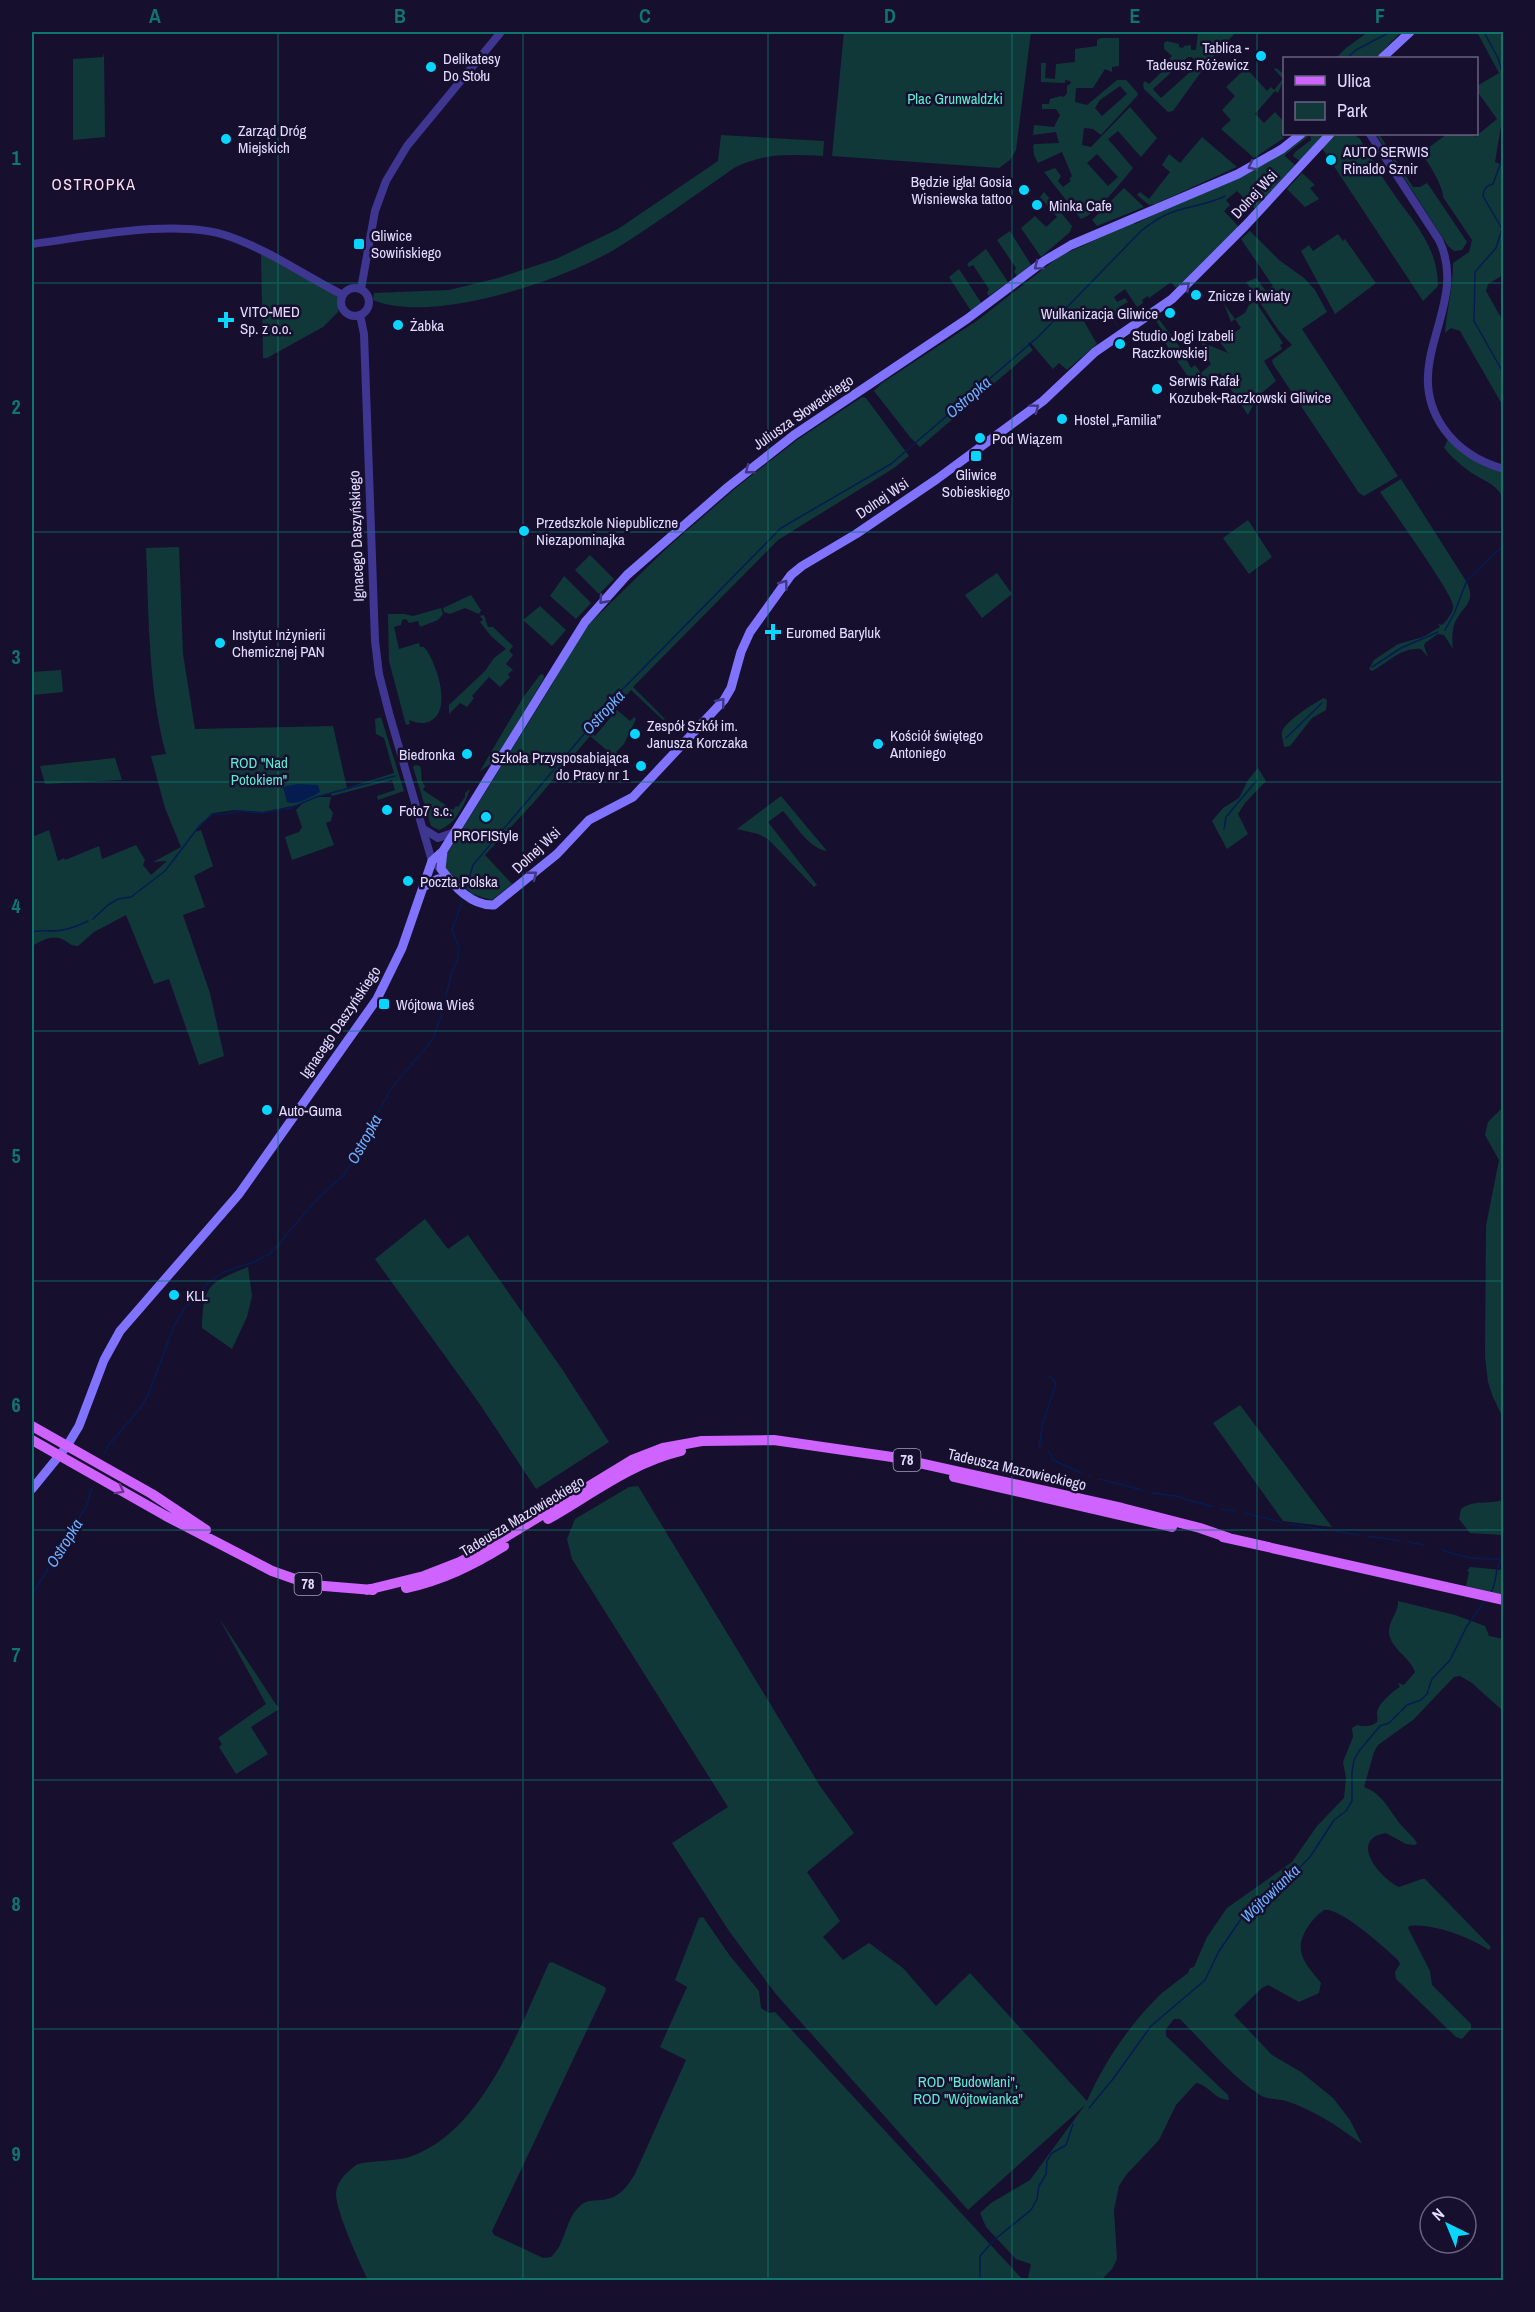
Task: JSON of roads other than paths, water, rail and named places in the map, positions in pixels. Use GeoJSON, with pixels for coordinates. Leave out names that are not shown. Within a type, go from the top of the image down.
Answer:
{"type":"FeatureCollection","features":[{"type":"Feature","properties":{"kind":"main road"},"geometry":{"type":"LineString","coordinates":[[1383,57],[1410,32]]}},
{"type":"Feature","properties":{"kind":"main road"},"geometry":{"type":"LineString","coordinates":[[1388,57],[1396,46]]}},
{"type":"Feature","properties":{"kind":"main road","name":"Juliusza Słowackiego"},"geometry":{"type":"LineString","coordinates":[[432,861],[443,851],[585,622],[627,575],[728,487],[794,435],[967,319],[1044,261],[1080,241],[1238,174],[1282,149],[1300,135]]}},
{"type":"Feature","properties":{"kind":"main road","name":"Dolnej Wsi"},"geometry":{"type":"LineString","coordinates":[[448,878],[469,898],[485,905],[494,905],[557,854],[592,818],[633,797],[724,700],[750,632],[791,575],[936,479],[1043,401],[1095,352],[1172,299],[1245,226],[1329,135]]}},
{"type":"Feature","properties":{"kind":"main road","name":"Juliusza Słowackiego"},"geometry":{"type":"LineString","coordinates":[[441,869],[443,851]]}},
{"type":"Feature","properties":{"kind":"main road","name":"Ignacego Daszyńskiego"},"geometry":{"type":"LineString","coordinates":[[32,1489],[67,1446],[79,1426],[102,1366],[120,1331],[239,1194],[381,992],[400,954],[432,861]]}},
{"type":"Feature","properties":{"kind":"main road"},"geometry":{"type":"LineString","coordinates":[[441,869],[448,878]]}},
{"type":"Feature","properties":{"kind":"main road"},"geometry":{"type":"LineString","coordinates":[[423,887],[438,879],[448,878]]}},
{"type":"Feature","properties":{"kind":"main road","name":"78"},"geometry":{"type":"LineString","coordinates":[[32,1426],[67,1446]]}},
{"type":"Feature","properties":{"kind":"main road","name":"78"},"geometry":{"type":"LineString","coordinates":[[32,1440],[59,1456]]}},
{"type":"Feature","properties":{"kind":"main road","name":"Tadeusza Mazowieckiego"},"geometry":{"type":"LineString","coordinates":[[59,1456],[254,1562],[291,1579],[312,1585],[367,1590],[424,1576],[460,1562],[499,1541],[608,1473],[647,1454],[683,1443],[756,1440],[795,1442],[1503,1600]]}},
{"type":"Feature","properties":{"kind":"main road","name":"Tadeusza Mazowieckiego"},"geometry":{"type":"LineString","coordinates":[[67,1446],[152,1494],[254,1562]]}},
{"type":"Feature","properties":{"kind":"street"},"geometry":{"type":"LineString","coordinates":[[361,290],[375,211],[386,181],[407,146],[501,32]]}},
{"type":"Feature","properties":{"kind":"street"},"geometry":{"type":"LineString","coordinates":[[1369,135],[1439,240],[1449,271],[1447,293],[1428,369],[1429,390],[1434,410],[1442,426],[1461,448],[1480,460],[1503,469]]}},
{"type":"Feature","properties":{"kind":"street"},"geometry":{"type":"LineString","coordinates":[[32,244],[154,230],[189,228],[206,230],[247,244],[343,295]]}},
{"type":"Feature","properties":{"kind":"street"},"geometry":{"type":"LineString","coordinates":[[349,289],[361,290],[368,300],[367,309],[360,315],[351,315],[344,311],[341,303],[343,295],[349,289]]}},
{"type":"Feature","properties":{"kind":"street","name":"Ignacego Daszyńskiego"},"geometry":{"type":"LineString","coordinates":[[360,315],[364,334],[376,652],[389,713],[432,861]]}},
{"type":"Feature","properties":{"kind":"street"},"geometry":{"type":"LineString","coordinates":[[424,829],[438,838],[455,832]]}},
{"type":"Feature","properties":{"kind":"street"},"geometry":{"type":"LineString","coordinates":[[432,861],[441,869]]}},
{"type":"Feature","properties":{"kind":"water"},"geometry":{"type":"Polygon","coordinates":[[[298,784],[318,785],[320,792],[299,802],[287,802],[283,787],[298,784]]]}},
{"type":"Feature","properties":{"kind":"waterway","name":"Ostropka"},"geometry":{"type":"LineString","coordinates":[[1348,57],[1356,50],[1390,32]]}},
{"type":"Feature","properties":{"kind":"waterway","name":"Wójtowianka"},"geometry":{"type":"LineString","coordinates":[[1484,32],[1498,58],[1504,78]]}},
{"type":"Feature","properties":{"kind":"waterway","name":"Wójtowianka"},"geometry":{"type":"LineString","coordinates":[[1504,154],[1493,184],[1483,193],[1502,229],[1496,248],[1475,272],[1474,321],[1504,374]]}},
{"type":"Feature","properties":{"kind":"waterway","name":"Ostropka"},"geometry":{"type":"LineString","coordinates":[[465,892],[473,865],[618,694],[781,528],[891,464],[1039,336],[1141,231],[1170,213],[1225,196]]}},
{"type":"Feature","properties":{"kind":"waterway"},"geometry":{"type":"LineString","coordinates":[[1445,630],[1467,580],[1504,545]]}},
{"type":"Feature","properties":{"kind":"waterway"},"geometry":{"type":"LineString","coordinates":[[1372,667],[1401,648],[1438,632]]}},
{"type":"Feature","properties":{"kind":"waterway"},"geometry":{"type":"LineString","coordinates":[[1286,738],[1322,703]]}},
{"type":"Feature","properties":{"kind":"waterway"},"geometry":{"type":"LineString","coordinates":[[93,919],[108,905],[118,899],[131,897],[165,871],[200,825],[213,814],[239,811],[261,813],[291,808],[316,797],[395,776]]}},
{"type":"Feature","properties":{"kind":"waterway"},"geometry":{"type":"LineString","coordinates":[[1224,829],[1226,817],[1257,780]]}},
{"type":"Feature","properties":{"kind":"waterway","name":"Ostropka"},"geometry":{"type":"LineString","coordinates":[[104,1454],[148,1395],[174,1326],[182,1312],[209,1282],[224,1272],[254,1262],[271,1253],[317,1199],[344,1175],[391,1089],[433,1039],[458,958],[459,947],[452,930],[463,899]]}},
{"type":"Feature","properties":{"kind":"waterway"},"geometry":{"type":"LineString","coordinates":[[32,932],[65,930],[88,921]]}},
{"type":"Feature","properties":{"kind":"waterway"},"geometry":{"type":"LineString","coordinates":[[1039,1449],[1043,1422],[1056,1383],[1049,1376]]}},
{"type":"Feature","properties":{"kind":"waterway"},"geometry":{"type":"LineString","coordinates":[[1049,1451],[1053,1460],[1081,1473]]}},
{"type":"Feature","properties":{"kind":"waterway"},"geometry":{"type":"LineString","coordinates":[[1099,1479],[1142,1490]]}},
{"type":"Feature","properties":{"kind":"waterway","name":"Ostropka"},"geometry":{"type":"LineString","coordinates":[[32,1595],[87,1505],[92,1488]]}},
{"type":"Feature","properties":{"kind":"waterway"},"geometry":{"type":"LineString","coordinates":[[1151,1493],[1175,1496],[1213,1507]]}},
{"type":"Feature","properties":{"kind":"waterway"},"geometry":{"type":"LineString","coordinates":[[1222,1509],[1235,1511]]}},
{"type":"Feature","properties":{"kind":"waterway"},"geometry":{"type":"LineString","coordinates":[[1244,1513],[1281,1522]]}},
{"type":"Feature","properties":{"kind":"waterway"},"geometry":{"type":"LineString","coordinates":[[1290,1524],[1326,1530]]}},
{"type":"Feature","properties":{"kind":"waterway"},"geometry":{"type":"LineString","coordinates":[[1335,1531],[1359,1535]]}},
{"type":"Feature","properties":{"kind":"waterway"},"geometry":{"type":"LineString","coordinates":[[1368,1536],[1401,1541]]}},
{"type":"Feature","properties":{"kind":"waterway","name":"Wójtowianka"},"geometry":{"type":"LineString","coordinates":[[1503,1539],[1504,1550]]}},
{"type":"Feature","properties":{"kind":"waterway"},"geometry":{"type":"LineString","coordinates":[[1408,1542],[1424,1545]]}},
{"type":"Feature","properties":{"kind":"waterway"},"geometry":{"type":"LineString","coordinates":[[1442,1550],[1470,1558],[1499,1559]]}},
{"type":"Feature","properties":{"kind":"waterway","name":"Wójtowianka"},"geometry":{"type":"LineString","coordinates":[[1491,1592],[1499,1564],[1504,1557]]}},
{"type":"Feature","properties":{"kind":"waterway","name":"Wójtowianka"},"geometry":{"type":"LineString","coordinates":[[1089,2108],[1151,2026],[1205,1980],[1219,1951],[1241,1919],[1266,1892],[1293,1874],[1310,1857],[1334,1820],[1346,1811],[1352,1801],[1352,1772],[1354,1760],[1359,1751],[1380,1726],[1389,1723],[1407,1705],[1421,1700],[1427,1694],[1432,1679],[1450,1660],[1467,1626],[1485,1601]]}},
{"type":"Feature","properties":{"kind":"waterway","name":"Wójtowianka"},"geometry":{"type":"LineString","coordinates":[[980,2280],[980,2256],[994,2240],[1031,2210],[1037,2199],[1039,2186],[1046,2174],[1047,2161],[1052,2153],[1066,2145],[1073,2124]]}},
{"type":"Feature","properties":{"kind":"place","name":"Tablica - Tadeusz Różewicz"},"geometry":{"type":"Point","coordinates":[1261,56]}},
{"type":"Feature","properties":{"kind":"place","name":"Delikatesy Do Stołu"},"geometry":{"type":"Point","coordinates":[431,67]}},
{"type":"Feature","properties":{"kind":"place","name":"Zarząd Dróg Miejskich"},"geometry":{"type":"Point","coordinates":[226,139]}},
{"type":"Feature","properties":{"kind":"place","name":"AUTO SERWIS Rinaldo Sznir"},"geometry":{"type":"Point","coordinates":[1331,160]}},
{"type":"Feature","properties":{"kind":"place","name":"Będzie igła! Gosia Wisniewska tattoo"},"geometry":{"type":"Point","coordinates":[1024,190]}},
{"type":"Feature","properties":{"kind":"place","name":"Minka Cafe"},"geometry":{"type":"Point","coordinates":[1037,205]}},
{"type":"Feature","properties":{"kind":"place","name":"Gliwice Sowińskiego"},"geometry":{"type":"Point","coordinates":[359,244]}},
{"type":"Feature","properties":{"kind":"place","name":"Znicze i kwiaty"},"geometry":{"type":"Point","coordinates":[1196,295]}},
{"type":"Feature","properties":{"kind":"place","name":"Wulkanizacja Gliwice"},"geometry":{"type":"Point","coordinates":[1170,313]}},
{"type":"Feature","properties":{"kind":"place","name":"VITO-MED Sp. z o.o."},"geometry":{"type":"Point","coordinates":[226,320]}},
{"type":"Feature","properties":{"kind":"place","name":"Żabka"},"geometry":{"type":"Point","coordinates":[398,325]}},
{"type":"Feature","properties":{"kind":"place","name":"Studio Jogi Izabeli Raczkowskiej"},"geometry":{"type":"Point","coordinates":[1120,344]}},
{"type":"Feature","properties":{"kind":"place","name":"Serwis Rafał Kozubek-Raczkowski Gliwice"},"geometry":{"type":"Point","coordinates":[1157,389]}},
{"type":"Feature","properties":{"kind":"place","name":"Hostel „Familia”"},"geometry":{"type":"Point","coordinates":[1062,419]}},
{"type":"Feature","properties":{"kind":"place","name":"Pod Wiązem"},"geometry":{"type":"Point","coordinates":[980,438]}},
{"type":"Feature","properties":{"kind":"place","name":"Gliwice Sobieskiego"},"geometry":{"type":"Point","coordinates":[976,456]}},
{"type":"Feature","properties":{"kind":"place","name":"Przedszkole Niepubliczne Niezapominajka"},"geometry":{"type":"Point","coordinates":[524,531]}},
{"type":"Feature","properties":{"kind":"place","name":"Euromed Baryluk"},"geometry":{"type":"Point","coordinates":[773,632]}},
{"type":"Feature","properties":{"kind":"place","name":"Instytut Inżynierii Chemicznej PAN"},"geometry":{"type":"Point","coordinates":[220,643]}},
{"type":"Feature","properties":{"kind":"place","name":"Zespół Szkół im. Janusza Korczaka"},"geometry":{"type":"Point","coordinates":[635,734]}},
{"type":"Feature","properties":{"kind":"place","name":"Kościół świętego Antoniego"},"geometry":{"type":"Point","coordinates":[878,744]}},
{"type":"Feature","properties":{"kind":"place","name":"Biedronka"},"geometry":{"type":"Point","coordinates":[467,754]}},
{"type":"Feature","properties":{"kind":"place","name":"Szkoła Przysposabiająca do Pracy nr 1"},"geometry":{"type":"Point","coordinates":[641,766]}},
{"type":"Feature","properties":{"kind":"place","name":"Foto7 s.c."},"geometry":{"type":"Point","coordinates":[387,810]}},
{"type":"Feature","properties":{"kind":"place","name":"PROFIStyle"},"geometry":{"type":"Point","coordinates":[486,817]}},
{"type":"Feature","properties":{"kind":"place","name":"Poczta Polska"},"geometry":{"type":"Point","coordinates":[408,881]}},
{"type":"Feature","properties":{"kind":"place","name":"Wójtowa Wieś"},"geometry":{"type":"Point","coordinates":[384,1004]}},
{"type":"Feature","properties":{"kind":"place","name":"Auto-Guma"},"geometry":{"type":"Point","coordinates":[267,1110]}},
{"type":"Feature","properties":{"kind":"place","name":"KLL"},"geometry":{"type":"Point","coordinates":[174,1295]}},
{"type":"Feature","properties":{"kind":"district","name":"OSTROPKA"},"geometry":{"type":"Point","coordinates":[94,184]}},
{"type":"Feature","properties":{"kind":"park label","name":"Plac Grunwaldzki"},"geometry":{"type":"Point","coordinates":[955,98]}},
{"type":"Feature","properties":{"kind":"park label","name":"ROD \"Nad Potokiem\""},"geometry":{"type":"Point","coordinates":[259,770]}},
{"type":"Feature","properties":{"kind":"park label","name":"ROD \"Budowlani\", ROD \"Wójtowianka\""},"geometry":{"type":"Point","coordinates":[968,2090]}}]}
